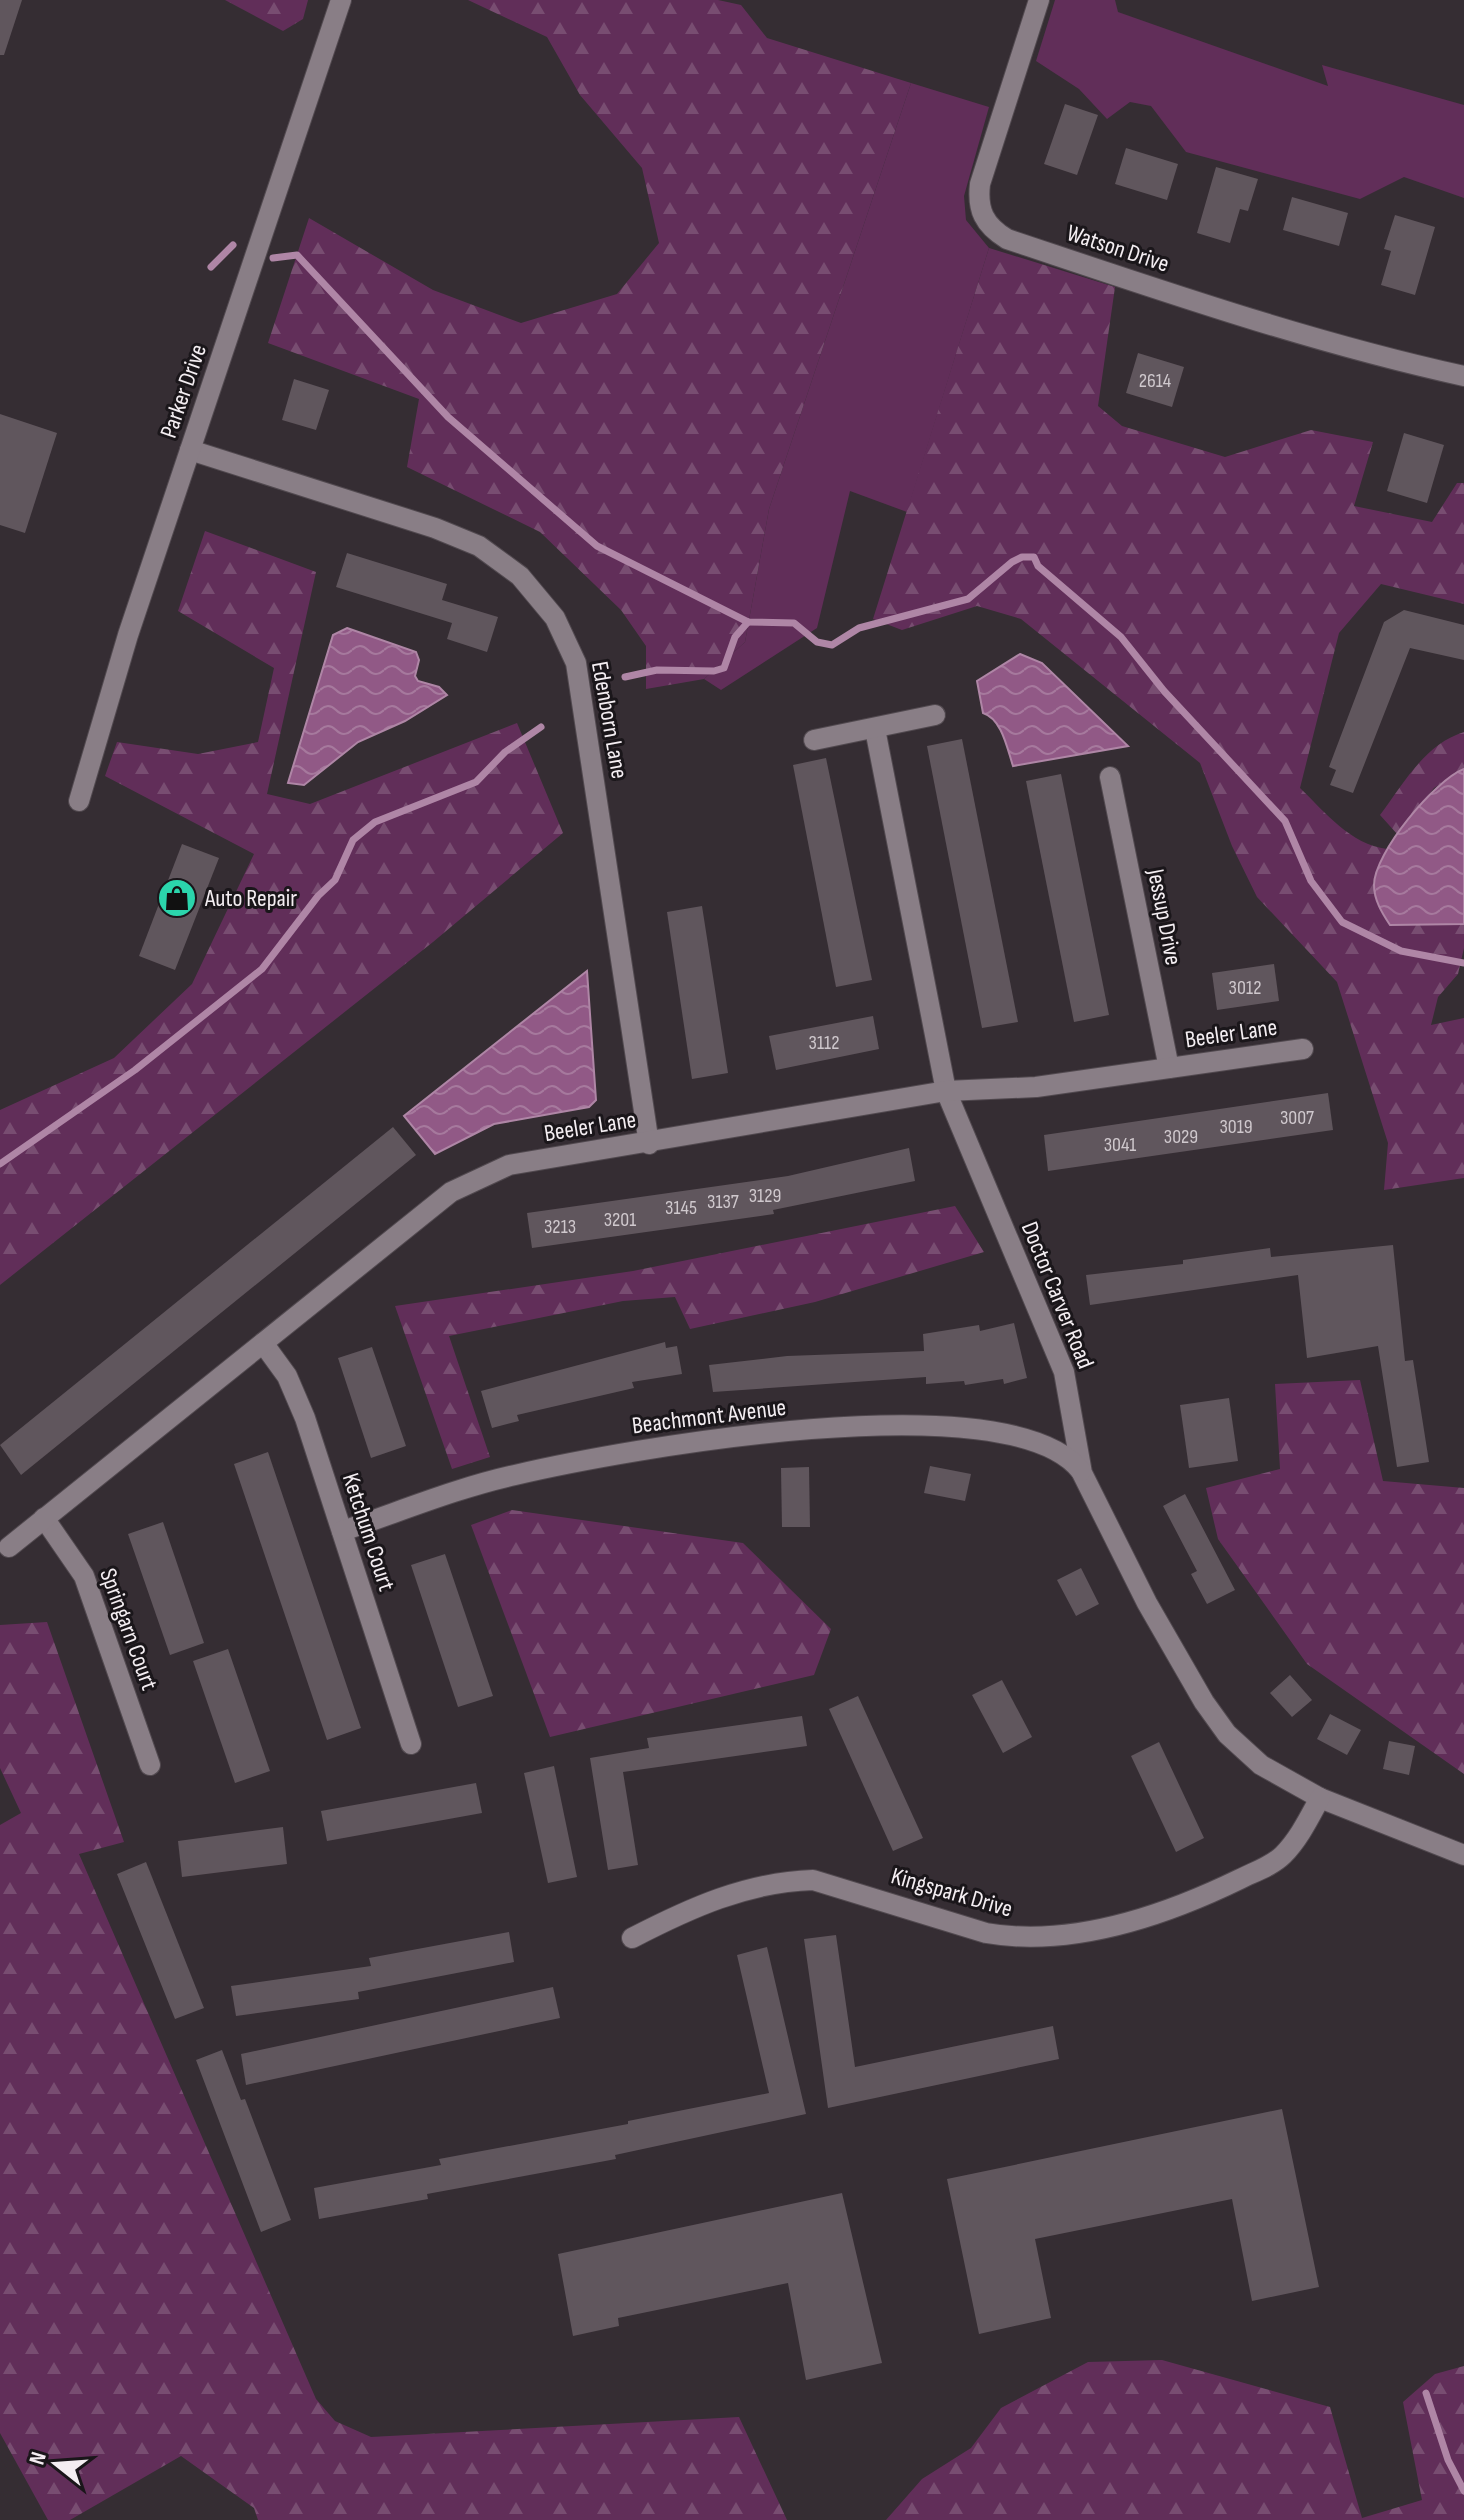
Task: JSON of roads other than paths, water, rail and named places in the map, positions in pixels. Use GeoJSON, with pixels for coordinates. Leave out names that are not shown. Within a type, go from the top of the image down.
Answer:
{"type":"FeatureCollection","features":[{"type":"Feature","properties":{"kind":"street","name":"Parker Drive"},"geometry":{"type":"LineString","coordinates":[[79,801],[128,635],[341,0]]}},
{"type":"Feature","properties":{"kind":"street","name":"Watson Drive"},"geometry":{"type":"LineString","coordinates":[[1039,0],[980,184],[978,200],[982,217],[992,230],[1007,239],[1119,276],[1377,354],[1464,376]]}},
{"type":"Feature","properties":{"kind":"street","name":"Edenborn Lane"},"geometry":{"type":"LineString","coordinates":[[190,450],[435,528],[479,546],[520,576],[555,618],[576,663],[649,1144]]}},
{"type":"Feature","properties":{"kind":"street"},"geometry":{"type":"LineString","coordinates":[[814,740],[935,715]]}},
{"type":"Feature","properties":{"kind":"street","name":"Doctor Carver Road"},"geometry":{"type":"LineString","coordinates":[[875,729],[946,1091],[1064,1372],[1082,1473],[1147,1603],[1204,1702],[1227,1734],[1261,1765],[1320,1798],[1464,1855]]}},
{"type":"Feature","properties":{"kind":"street","name":"Jessup Drive"},"geometry":{"type":"LineString","coordinates":[[1110,777],[1169,1068]]}},
{"type":"Feature","properties":{"kind":"street","name":"Beeler Lane"},"geometry":{"type":"LineString","coordinates":[[9,1547],[451,1192],[486,1173],[509,1165],[649,1144],[946,1091],[1036,1087],[1303,1049]]}},
{"type":"Feature","properties":{"kind":"street","name":"Ketchum Court"},"geometry":{"type":"LineString","coordinates":[[263,1343],[295,1391],[411,1744]]}},
{"type":"Feature","properties":{"kind":"street","name":"Beachmont Avenue"},"geometry":{"type":"LineString","coordinates":[[342,1531],[512,1475],[668,1444],[774,1432],[944,1427],[998,1434],[1055,1448],[1071,1458],[1082,1473]]}},
{"type":"Feature","properties":{"kind":"street","name":"Springarn Court"},"geometry":{"type":"LineString","coordinates":[[44,1518],[84,1576],[150,1765]]}},
{"type":"Feature","properties":{"kind":"street","name":"Kingspark Drive"},"geometry":{"type":"LineString","coordinates":[[632,1938],[710,1899],[784,1881],[813,1880],[986,1933],[1016,1938],[1051,1937],[1139,1919],[1195,1901],[1273,1863],[1296,1839],[1320,1798]]}},
{"type":"Feature","properties":{"kind":"water"},"geometry":{"type":"Polygon","coordinates":[[[347,628],[416,652],[419,660],[415,676],[418,681],[439,687],[447,695],[405,721],[358,742],[304,785],[288,783],[333,635],[347,628]]]}},
{"type":"Feature","properties":{"kind":"water"},"geometry":{"type":"Polygon","coordinates":[[[1020,654],[1042,663],[1128,746],[1013,766],[999,728],[983,713],[977,681],[1020,654]]]}},
{"type":"Feature","properties":{"kind":"water"},"geometry":{"type":"Polygon","coordinates":[[[1464,769],[1464,924],[1390,925],[1374,891],[1377,871],[1384,855],[1423,802],[1464,769]]]}},
{"type":"Feature","properties":{"kind":"water"},"geometry":{"type":"Polygon","coordinates":[[[587,971],[596,1100],[589,1107],[494,1124],[435,1154],[404,1116],[587,971]]]}},
{"type":"Feature","properties":{"kind":"waterway"},"geometry":{"type":"LineString","coordinates":[[211,267],[233,245]]}},
{"type":"Feature","properties":{"kind":"waterway"},"geometry":{"type":"LineString","coordinates":[[273,258],[297,255],[448,417],[597,546],[748,622],[794,623],[817,642],[832,645],[859,628],[968,599],[1012,562],[1022,557],[1034,557],[1038,566],[1121,637],[1164,691],[1285,821],[1311,881],[1342,922],[1401,951],[1464,963]]}},
{"type":"Feature","properties":{"kind":"waterway"},"geometry":{"type":"LineString","coordinates":[[625,677],[657,670],[714,671],[724,668],[735,637],[748,622]]}},
{"type":"Feature","properties":{"kind":"waterway"},"geometry":{"type":"LineString","coordinates":[[0,1164],[135,1070],[262,969],[318,896],[335,880],[353,840],[375,822],[476,782],[505,752],[541,727]]}},
{"type":"Feature","properties":{"kind":"waterway"},"geometry":{"type":"LineString","coordinates":[[1426,2393],[1448,2460],[1464,2491]]}},
{"type":"Feature","properties":{"kind":"place","name":"Auto Repair"},"geometry":{"type":"Point","coordinates":[177,898]}}]}
